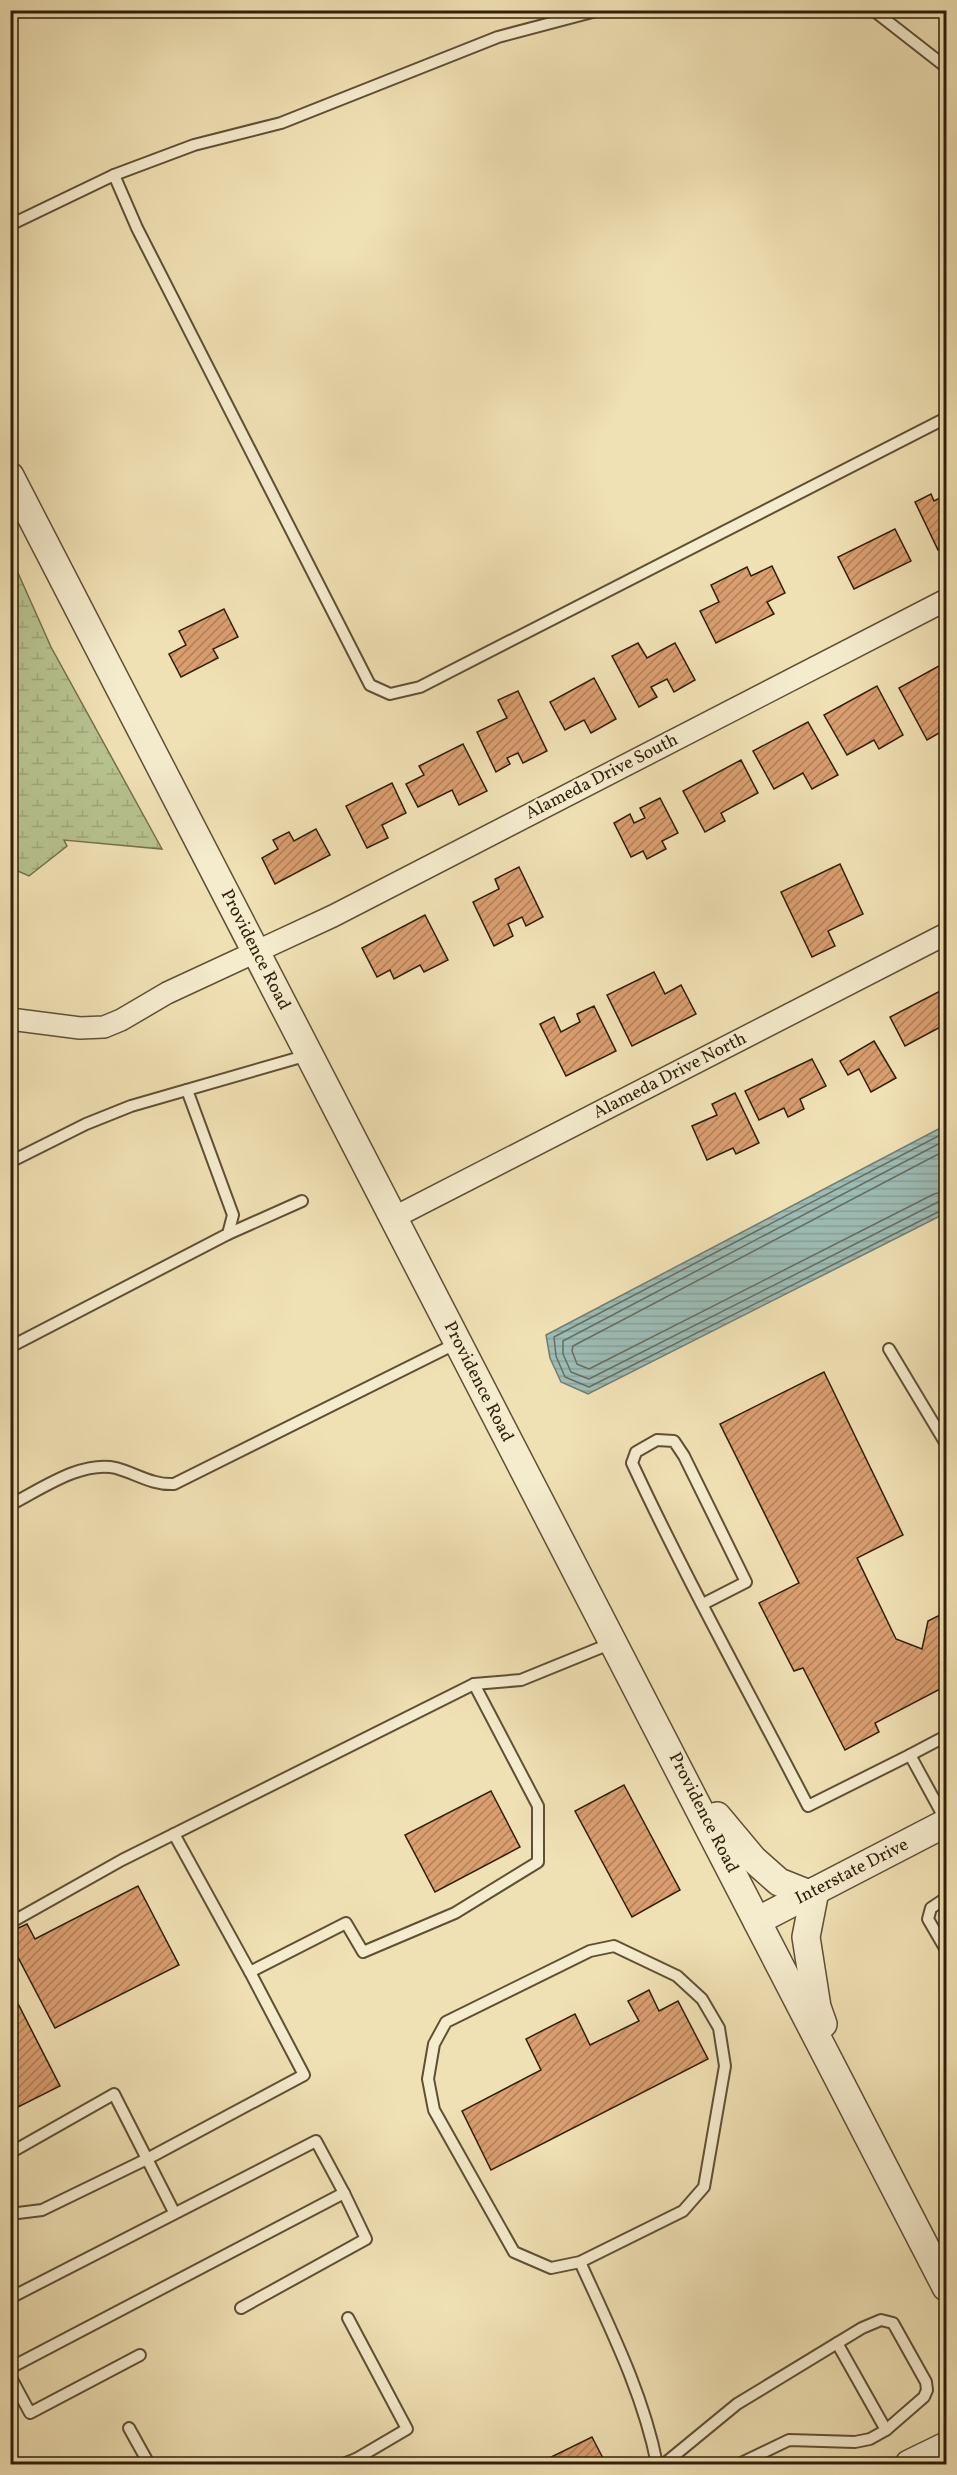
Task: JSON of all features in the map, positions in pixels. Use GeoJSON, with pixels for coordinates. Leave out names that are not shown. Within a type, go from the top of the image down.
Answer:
{"type":"FeatureCollection","features":[{"type":"Feature","properties":{"kind":"street","name":"Providence Road"},"geometry":{"type":"LineString","coordinates":[[10,476],[612,1643],[662,1732],[946,2287]]}},
{"type":"Feature","properties":{"kind":"street","name":"Alameda Drive South"},"geometry":{"type":"LineString","coordinates":[[10,1019],[80,1028],[104,1027],[256,950],[333,916],[946,600]]}},
{"type":"Feature","properties":{"kind":"street","name":"Alameda Drive North"},"geometry":{"type":"LineString","coordinates":[[393,1218],[946,934]]}},
{"type":"Feature","properties":{"kind":"street"},"geometry":{"type":"LineString","coordinates":[[662,1732],[723,1825],[753,1859],[779,1882],[812,1892],[806,1937],[817,2007],[855,2113]]}},
{"type":"Feature","properties":{"kind":"street","name":"Interstate Drive"},"geometry":{"type":"LineString","coordinates":[[757,1921],[946,1822]]}},
{"type":"Feature","properties":{"kind":"street"},"geometry":{"type":"LineString","coordinates":[[909,2464],[946,2446]]}},
{"type":"Feature","properties":{"kind":"lane"},"geometry":{"type":"LineString","coordinates":[[10,225],[114,175],[194,145],[281,123],[498,37],[600,10]]}},
{"type":"Feature","properties":{"kind":"lane"},"geometry":{"type":"LineString","coordinates":[[873,10],[946,67]]}},
{"type":"Feature","properties":{"kind":"lane"},"geometry":{"type":"LineString","coordinates":[[114,175],[142,239],[370,685],[390,694],[420,687],[946,418]]}},
{"type":"Feature","properties":{"kind":"lane"},"geometry":{"type":"LineString","coordinates":[[10,1162],[86,1124],[131,1106],[309,1055]]}},
{"type":"Feature","properties":{"kind":"lane"},"geometry":{"type":"LineString","coordinates":[[187,1090],[233,1215],[228,1234]]}},
{"type":"Feature","properties":{"kind":"lane"},"geometry":{"type":"LineString","coordinates":[[10,1347],[228,1234],[302,1201]]}},
{"type":"Feature","properties":{"kind":"lane"},"geometry":{"type":"LineString","coordinates":[[10,1505],[78,1472],[93,1468],[112,1467],[135,1474],[149,1482],[174,1484],[457,1342]]}},
{"type":"Feature","properties":{"kind":"lane"},"geometry":{"type":"LineString","coordinates":[[889,1349],[946,1444]]}},
{"type":"Feature","properties":{"kind":"lane"},"geometry":{"type":"LineString","coordinates":[[703,1604],[746,1582],[684,1456],[674,1441],[657,1440],[636,1452],[632,1463],[703,1604],[807,1806],[946,1736]]}},
{"type":"Feature","properties":{"kind":"lane"},"geometry":{"type":"LineString","coordinates":[[10,1923],[122,1860],[474,1684],[521,1680],[612,1643]]}},
{"type":"Feature","properties":{"kind":"lane"},"geometry":{"type":"LineString","coordinates":[[250,1972],[346,1923],[363,1952],[455,1913],[538,1862],[538,1806],[474,1684]]}},
{"type":"Feature","properties":{"kind":"lane"},"geometry":{"type":"LineString","coordinates":[[910,1755],[946,1822]]}},
{"type":"Feature","properties":{"kind":"lane"},"geometry":{"type":"LineString","coordinates":[[10,2214],[42,2210],[147,2159],[304,2075],[174,1834]]}},
{"type":"Feature","properties":{"kind":"lane"},"geometry":{"type":"LineString","coordinates":[[946,1898],[931,1908],[928,1919],[946,1950]]}},
{"type":"Feature","properties":{"kind":"lane"},"geometry":{"type":"LineString","coordinates":[[614,1946],[678,1976],[702,1999],[719,2028],[725,2066],[704,2187],[683,2211],[580,2262],[551,2268],[514,2252],[434,2110],[428,2079],[434,2044],[446,2022],[590,1951],[614,1946]]}},
{"type":"Feature","properties":{"kind":"lane"},"geometry":{"type":"LineString","coordinates":[[10,2153],[114,2094],[174,2212]]}},
{"type":"Feature","properties":{"kind":"lane"},"geometry":{"type":"LineString","coordinates":[[10,2298],[316,2141],[366,2239],[241,2308]]}},
{"type":"Feature","properties":{"kind":"lane"},"geometry":{"type":"LineString","coordinates":[[10,2368],[344,2193]]}},
{"type":"Feature","properties":{"kind":"lane"},"geometry":{"type":"LineString","coordinates":[[580,2262],[620,2349],[650,2426],[657,2464]]}},
{"type":"Feature","properties":{"kind":"lane"},"geometry":{"type":"LineString","coordinates":[[343,2464],[358,2462],[407,2429],[348,2318]]}},
{"type":"Feature","properties":{"kind":"lane"},"geometry":{"type":"LineString","coordinates":[[664,2464],[737,2404],[837,2343],[881,2320],[892,2323],[926,2382],[927,2390],[924,2397],[886,2430],[870,2439],[855,2442],[789,2440],[739,2464]]}},
{"type":"Feature","properties":{"kind":"lane"},"geometry":{"type":"LineString","coordinates":[[837,2343],[886,2430]]}},
{"type":"Feature","properties":{"kind":"lane"},"geometry":{"type":"LineString","coordinates":[[10,2376],[30,2413],[140,2355]]}},
{"type":"Feature","properties":{"kind":"lane"},"geometry":{"type":"LineString","coordinates":[[129,2428],[149,2464]]}},
{"type":"Feature","properties":{"kind":"green space"},"geometry":{"type":"Polygon","coordinates":[[[10,555],[51,647],[162,849],[64,840],[67,846],[29,876],[11,868],[10,555]]]}},
{"type":"Feature","properties":{"kind":"water"},"geometry":{"type":"Polygon","coordinates":[[[946,1125],[946,1213],[588,1394],[561,1382],[550,1358],[546,1335],[946,1125]]]}},
{"type":"Feature","properties":{"kind":"building"},"geometry":{"type":"Polygon","coordinates":[[[931,494],[934,501],[946,495],[946,546],[938,550],[915,502],[931,494]]]}},
{"type":"Feature","properties":{"kind":"building"},"geometry":{"type":"Polygon","coordinates":[[[895,529],[911,561],[854,589],[838,557],[895,529]]]}},
{"type":"Feature","properties":{"kind":"building"},"geometry":{"type":"Polygon","coordinates":[[[772,566],[785,593],[767,602],[774,614],[716,643],[700,611],[719,602],[711,585],[747,567],[751,576],[772,566]]]}},
{"type":"Feature","properties":{"kind":"building"},"geometry":{"type":"Polygon","coordinates":[[[224,609],[238,637],[213,649],[218,658],[181,677],[169,654],[186,645],[179,631],[224,609]]]}},
{"type":"Feature","properties":{"kind":"building"},"geometry":{"type":"Polygon","coordinates":[[[638,643],[647,658],[675,643],[695,680],[674,692],[667,679],[651,687],[657,697],[639,707],[612,656],[638,643]]]}},
{"type":"Feature","properties":{"kind":"building"},"geometry":{"type":"Polygon","coordinates":[[[946,662],[946,729],[927,740],[899,688],[946,662]]]}},
{"type":"Feature","properties":{"kind":"building"},"geometry":{"type":"Polygon","coordinates":[[[594,678],[616,719],[591,733],[584,720],[565,730],[550,702],[594,678]]]}},
{"type":"Feature","properties":{"kind":"building"},"geometry":{"type":"Polygon","coordinates":[[[877,686],[903,735],[879,749],[874,740],[847,755],[824,715],[877,686]]]}},
{"type":"Feature","properties":{"kind":"building"},"geometry":{"type":"Polygon","coordinates":[[[518,691],[547,751],[523,763],[518,753],[507,758],[510,764],[496,772],[477,732],[507,718],[498,700],[518,691]]]}},
{"type":"Feature","properties":{"kind":"building"},"geometry":{"type":"Polygon","coordinates":[[[808,722],[838,775],[812,789],[803,773],[774,789],[753,751],[808,722]]]}},
{"type":"Feature","properties":{"kind":"building"},"geometry":{"type":"Polygon","coordinates":[[[463,744],[487,791],[459,805],[452,790],[418,807],[406,784],[424,775],[419,766],[463,744]]]}},
{"type":"Feature","properties":{"kind":"building"},"geometry":{"type":"Polygon","coordinates":[[[741,760],[758,793],[721,813],[725,821],[705,832],[683,791],[741,760]]]}},
{"type":"Feature","properties":{"kind":"building"},"geometry":{"type":"Polygon","coordinates":[[[392,783],[406,813],[382,825],[388,838],[367,848],[346,806],[392,783]]]}},
{"type":"Feature","properties":{"kind":"building"},"geometry":{"type":"Polygon","coordinates":[[[660,798],[678,833],[662,841],[666,849],[647,859],[643,851],[631,857],[614,823],[630,814],[634,823],[645,818],[640,808],[660,798]]]}},
{"type":"Feature","properties":{"kind":"building"},"geometry":{"type":"Polygon","coordinates":[[[316,829],[330,855],[275,884],[262,858],[278,849],[273,840],[289,832],[294,841],[316,829]]]}},
{"type":"Feature","properties":{"kind":"building"},"geometry":{"type":"Polygon","coordinates":[[[840,864],[863,914],[828,931],[835,946],[812,957],[781,892],[840,864]]]}},
{"type":"Feature","properties":{"kind":"building"},"geometry":{"type":"Polygon","coordinates":[[[519,867],[543,917],[526,926],[522,917],[508,924],[513,936],[494,946],[473,902],[499,889],[495,879],[519,867]]]}},
{"type":"Feature","properties":{"kind":"building"},"geometry":{"type":"Polygon","coordinates":[[[425,915],[448,960],[424,972],[420,965],[394,979],[390,970],[377,977],[362,948],[425,915]]]}},
{"type":"Feature","properties":{"kind":"building"},"geometry":{"type":"Polygon","coordinates":[[[654,972],[665,994],[681,985],[696,1014],[632,1046],[607,995],[654,972]]]}},
{"type":"Feature","properties":{"kind":"building"},"geometry":{"type":"Polygon","coordinates":[[[946,988],[946,1024],[905,1046],[890,1017],[946,988]]]}},
{"type":"Feature","properties":{"kind":"building"},"geometry":{"type":"Polygon","coordinates":[[[594,1006],[616,1051],[566,1076],[540,1024],[554,1017],[561,1032],[580,1022],[577,1014],[594,1006]]]}},
{"type":"Feature","properties":{"kind":"building"},"geometry":{"type":"Polygon","coordinates":[[[874,1041],[896,1078],[871,1092],[859,1069],[848,1075],[840,1061],[874,1041]]]}},
{"type":"Feature","properties":{"kind":"building"},"geometry":{"type":"Polygon","coordinates":[[[812,1059],[826,1086],[800,1099],[804,1109],[788,1117],[784,1108],[759,1120],[745,1091],[812,1059]]]}},
{"type":"Feature","properties":{"kind":"building"},"geometry":{"type":"Polygon","coordinates":[[[735,1093],[759,1143],[736,1154],[733,1148],[707,1160],[692,1126],[717,1115],[712,1104],[735,1093]]]}},
{"type":"Feature","properties":{"kind":"building"},"geometry":{"type":"Polygon","coordinates":[[[824,1372],[903,1535],[857,1558],[896,1639],[922,1649],[928,1621],[946,1612],[946,1699],[940,1689],[875,1723],[879,1732],[845,1750],[803,1668],[794,1671],[759,1603],[799,1583],[720,1424],[824,1372]]]}},
{"type":"Feature","properties":{"kind":"building"},"geometry":{"type":"Polygon","coordinates":[[[624,1785],[680,1890],[632,1917],[575,1811],[624,1785]]]}},
{"type":"Feature","properties":{"kind":"building"},"geometry":{"type":"Polygon","coordinates":[[[491,1791],[520,1847],[435,1892],[405,1835],[491,1791]]]}},
{"type":"Feature","properties":{"kind":"building"},"geometry":{"type":"Polygon","coordinates":[[[138,1886],[179,1965],[55,2028],[10,1942],[10,1932],[27,1924],[35,1939],[138,1886]]]}},
{"type":"Feature","properties":{"kind":"building"},"geometry":{"type":"Polygon","coordinates":[[[10,1988],[60,2086],[10,2111],[10,1988]]]}},
{"type":"Feature","properties":{"kind":"building"},"geometry":{"type":"Polygon","coordinates":[[[649,1990],[659,2011],[678,2001],[708,2059],[491,2170],[462,2111],[541,2070],[526,2039],[575,2014],[590,2045],[639,2021],[628,2001],[649,1990]]]}},
{"type":"Feature","properties":{"kind":"building"},"geometry":{"type":"Polygon","coordinates":[[[592,2437],[606,2464],[537,2464],[592,2437]]]}}]}
